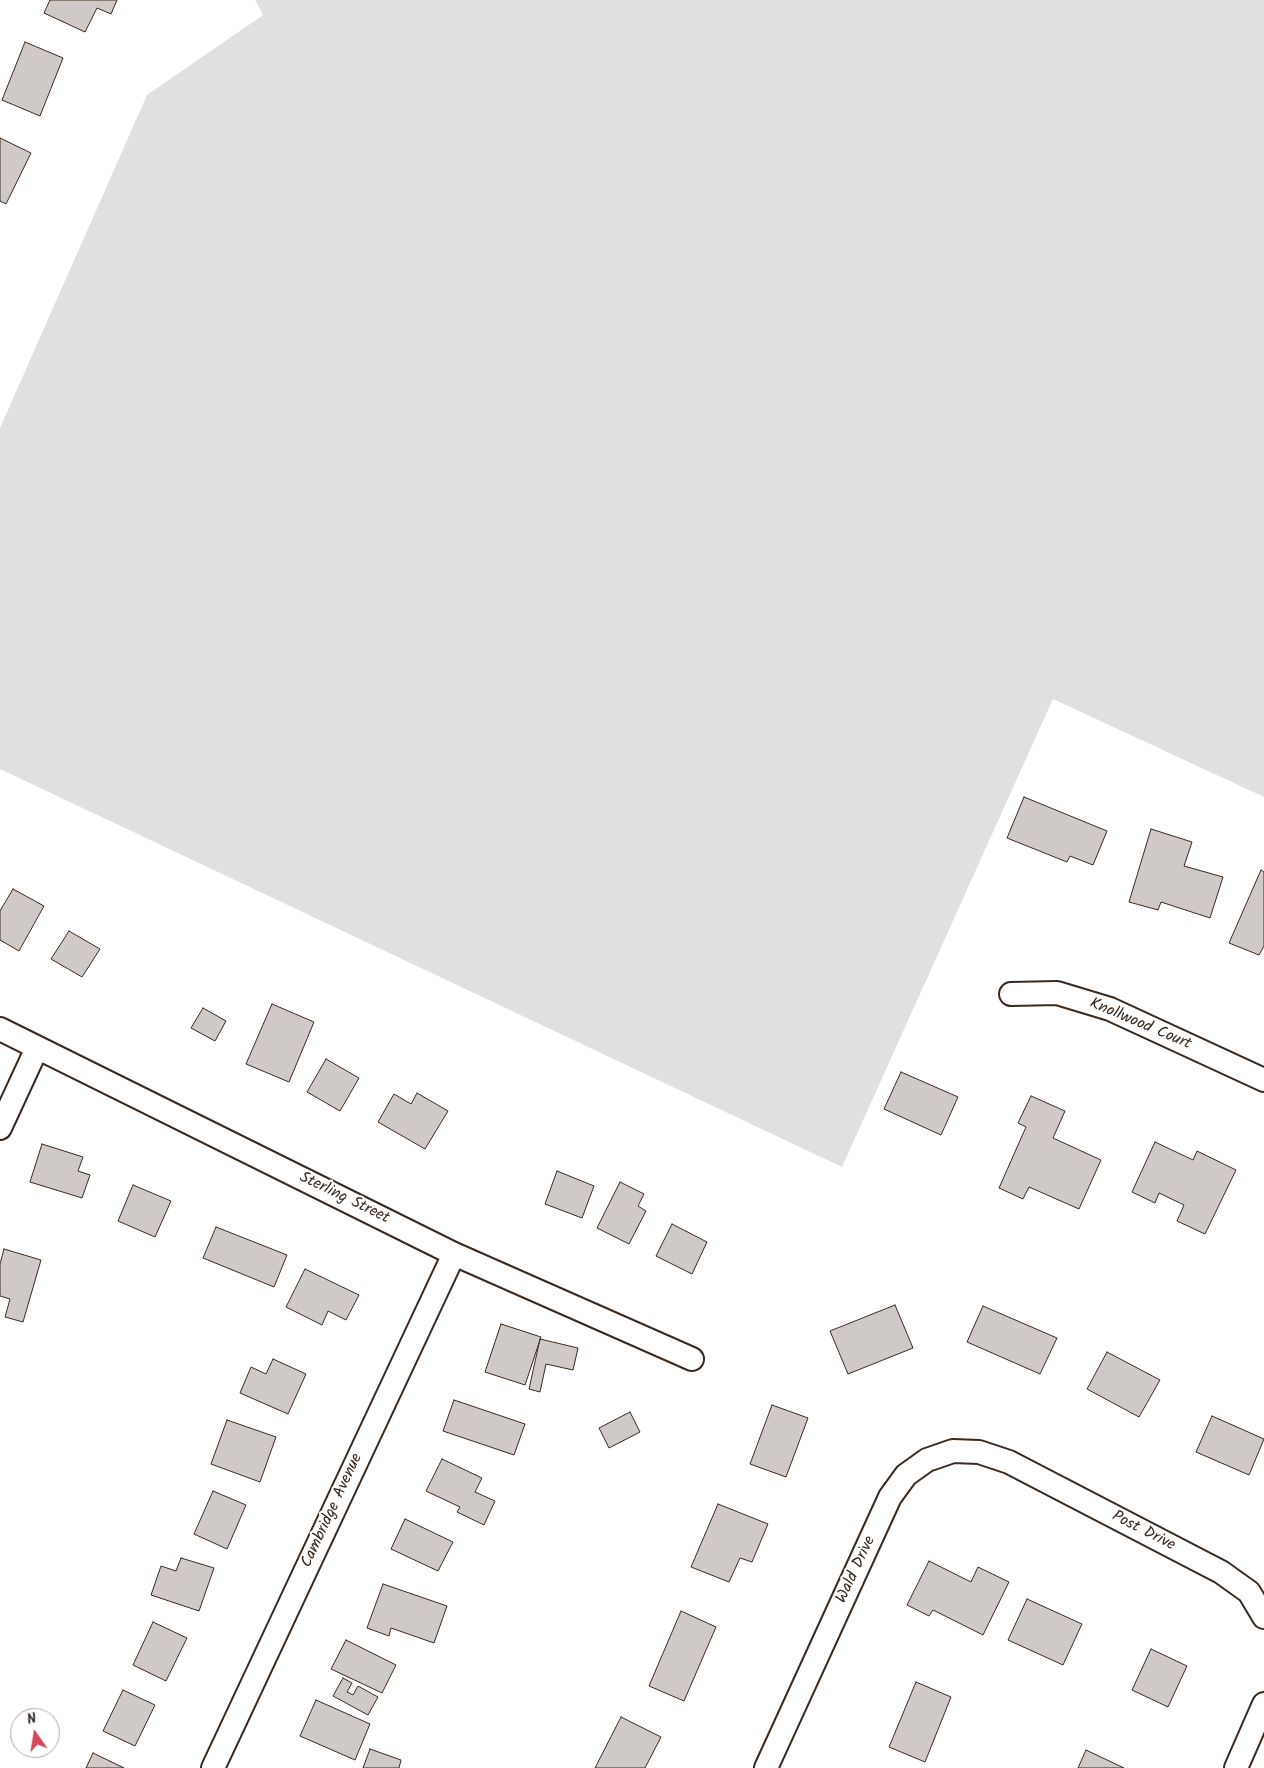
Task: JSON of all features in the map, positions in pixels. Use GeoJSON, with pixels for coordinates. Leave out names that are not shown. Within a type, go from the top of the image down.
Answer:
{"type":"FeatureCollection","features":[{"type":"Feature","properties":{"kind":"street","name":"Knollwood Court"},"geometry":{"type":"LineString","coordinates":[[1011,994],[1056,993],[1110,1009],[1264,1080]]}},
{"type":"Feature","properties":{"kind":"street","name":"Sterling Street"},"geometry":{"type":"LineString","coordinates":[[0,1029],[454,1254],[692,1359]]}},
{"type":"Feature","properties":{"kind":"street"},"geometry":{"type":"LineString","coordinates":[[0,1128],[37,1048]]}},
{"type":"Feature","properties":{"kind":"street","name":"Cambridge Avenue"},"geometry":{"type":"LineString","coordinates":[[213,1768],[454,1254]]}},
{"type":"Feature","properties":{"kind":"street","name":"Wald Drive"},"geometry":{"type":"LineString","coordinates":[[766,1768],[890,1497],[906,1475],[927,1460],[952,1451],[979,1452],[1009,1462]]}},
{"type":"Feature","properties":{"kind":"street","name":"Post Drive"},"geometry":{"type":"LineString","coordinates":[[1009,1462],[1221,1572],[1248,1592],[1264,1617]]}},
{"type":"Feature","properties":{"kind":"street"},"geometry":{"type":"LineString","coordinates":[[1236,1768],[1264,1704]]}},
{"type":"Feature","properties":{"kind":"shaded area"},"geometry":{"type":"Polygon","coordinates":[[[255,0],[1264,0],[1264,797],[1053,699],[842,1167],[0,769],[0,428],[147,95],[263,15],[255,0]]]}},
{"type":"Feature","properties":{"kind":"building"},"geometry":{"type":"Polygon","coordinates":[[[50,0],[117,0],[111,14],[97,8],[85,32],[44,13],[50,0]]]}},
{"type":"Feature","properties":{"kind":"building"},"geometry":{"type":"Polygon","coordinates":[[[25,42],[63,58],[40,116],[2,100],[25,42]]]}},
{"type":"Feature","properties":{"kind":"building"},"geometry":{"type":"Polygon","coordinates":[[[0,138],[31,153],[6,204],[0,201],[0,138]]]}},
{"type":"Feature","properties":{"kind":"building"},"geometry":{"type":"Polygon","coordinates":[[[1024,797],[1107,831],[1093,865],[1070,856],[1067,862],[1007,838],[1024,797]]]}},
{"type":"Feature","properties":{"kind":"building"},"geometry":{"type":"Polygon","coordinates":[[[1151,829],[1192,842],[1184,866],[1223,877],[1210,918],[1161,902],[1158,910],[1129,902],[1151,829]]]}},
{"type":"Feature","properties":{"kind":"building"},"geometry":{"type":"Polygon","coordinates":[[[1261,870],[1264,872],[1264,946],[1259,955],[1229,943],[1261,870]]]}},
{"type":"Feature","properties":{"kind":"building"},"geometry":{"type":"Polygon","coordinates":[[[13,889],[44,906],[19,951],[0,940],[0,911],[13,889]]]}},
{"type":"Feature","properties":{"kind":"building"},"geometry":{"type":"Polygon","coordinates":[[[69,931],[100,949],[82,977],[51,959],[69,931]]]}},
{"type":"Feature","properties":{"kind":"building"},"geometry":{"type":"Polygon","coordinates":[[[272,1004],[314,1022],[289,1082],[246,1064],[272,1004]]]}},
{"type":"Feature","properties":{"kind":"building"},"geometry":{"type":"Polygon","coordinates":[[[203,1008],[226,1021],[215,1041],[191,1028],[203,1008]]]}},
{"type":"Feature","properties":{"kind":"building"},"geometry":{"type":"Polygon","coordinates":[[[326,1059],[359,1078],[340,1111],[307,1092],[326,1059]]]}},
{"type":"Feature","properties":{"kind":"building"},"geometry":{"type":"Polygon","coordinates":[[[901,1072],[958,1097],[941,1135],[884,1109],[901,1072]]]}},
{"type":"Feature","properties":{"kind":"building"},"geometry":{"type":"Polygon","coordinates":[[[417,1093],[448,1111],[425,1149],[378,1122],[394,1094],[411,1104],[417,1093]]]}},
{"type":"Feature","properties":{"kind":"building"},"geometry":{"type":"Polygon","coordinates":[[[1031,1096],[1065,1111],[1053,1138],[1101,1160],[1079,1209],[1029,1187],[1023,1199],[999,1188],[1026,1127],[1018,1123],[1031,1096]]]}},
{"type":"Feature","properties":{"kind":"building"},"geometry":{"type":"Polygon","coordinates":[[[1155,1142],[1193,1160],[1197,1151],[1236,1170],[1205,1234],[1177,1221],[1184,1205],[1159,1193],[1155,1203],[1132,1192],[1155,1142]]]}},
{"type":"Feature","properties":{"kind":"building"},"geometry":{"type":"Polygon","coordinates":[[[42,1144],[83,1157],[78,1171],[90,1175],[82,1198],[30,1182],[42,1144]]]}},
{"type":"Feature","properties":{"kind":"building"},"geometry":{"type":"Polygon","coordinates":[[[557,1171],[594,1186],[582,1218],[545,1204],[557,1171]]]}},
{"type":"Feature","properties":{"kind":"building"},"geometry":{"type":"Polygon","coordinates":[[[620,1182],[644,1194],[638,1206],[646,1211],[629,1244],[597,1228],[620,1182]]]}},
{"type":"Feature","properties":{"kind":"building"},"geometry":{"type":"Polygon","coordinates":[[[133,1185],[171,1201],[155,1237],[118,1221],[133,1185]]]}},
{"type":"Feature","properties":{"kind":"building"},"geometry":{"type":"Polygon","coordinates":[[[672,1224],[707,1242],[692,1274],[656,1256],[672,1224]]]}},
{"type":"Feature","properties":{"kind":"building"},"geometry":{"type":"Polygon","coordinates":[[[216,1227],[287,1255],[274,1287],[203,1258],[216,1227]]]}},
{"type":"Feature","properties":{"kind":"building"},"geometry":{"type":"Polygon","coordinates":[[[4,1249],[41,1260],[23,1322],[5,1317],[10,1299],[0,1296],[0,1264],[4,1249]]]}},
{"type":"Feature","properties":{"kind":"building"},"geometry":{"type":"Polygon","coordinates":[[[305,1269],[359,1295],[346,1320],[328,1311],[322,1325],[286,1307],[305,1269]]]}},
{"type":"Feature","properties":{"kind":"building"},"geometry":{"type":"Polygon","coordinates":[[[895,1305],[913,1348],[848,1374],[830,1331],[895,1305]]]}},
{"type":"Feature","properties":{"kind":"building"},"geometry":{"type":"Polygon","coordinates":[[[983,1306],[1057,1338],[1040,1374],[967,1342],[983,1306]]]}},
{"type":"Feature","properties":{"kind":"building"},"geometry":{"type":"Polygon","coordinates":[[[501,1324],[541,1337],[525,1385],[485,1372],[501,1324]]]}},
{"type":"Feature","properties":{"kind":"building"},"geometry":{"type":"Polygon","coordinates":[[[540,1339],[578,1348],[573,1370],[546,1364],[540,1392],[529,1389],[540,1339]]]}},
{"type":"Feature","properties":{"kind":"building"},"geometry":{"type":"Polygon","coordinates":[[[1107,1352],[1160,1380],[1139,1417],[1087,1389],[1107,1352]]]}},
{"type":"Feature","properties":{"kind":"building"},"geometry":{"type":"Polygon","coordinates":[[[273,1359],[306,1374],[288,1414],[240,1393],[251,1367],[266,1374],[273,1359]]]}},
{"type":"Feature","properties":{"kind":"building"},"geometry":{"type":"Polygon","coordinates":[[[454,1400],[525,1424],[514,1455],[443,1431],[454,1400]]]}},
{"type":"Feature","properties":{"kind":"building"},"geometry":{"type":"Polygon","coordinates":[[[772,1405],[808,1418],[786,1477],[750,1464],[772,1405]]]}},
{"type":"Feature","properties":{"kind":"building"},"geometry":{"type":"Polygon","coordinates":[[[630,1412],[640,1432],[609,1448],[599,1428],[630,1412]]]}},
{"type":"Feature","properties":{"kind":"building"},"geometry":{"type":"Polygon","coordinates":[[[1212,1416],[1264,1439],[1249,1475],[1196,1452],[1212,1416]]]}},
{"type":"Feature","properties":{"kind":"building"},"geometry":{"type":"Polygon","coordinates":[[[227,1420],[276,1437],[260,1482],[211,1464],[227,1420]]]}},
{"type":"Feature","properties":{"kind":"building"},"geometry":{"type":"Polygon","coordinates":[[[442,1459],[482,1478],[475,1492],[495,1501],[484,1525],[457,1512],[460,1507],[426,1491],[442,1459]]]}},
{"type":"Feature","properties":{"kind":"building"},"geometry":{"type":"Polygon","coordinates":[[[213,1491],[246,1505],[227,1549],[194,1534],[213,1491]]]}},
{"type":"Feature","properties":{"kind":"building"},"geometry":{"type":"Polygon","coordinates":[[[718,1504],[768,1524],[752,1562],[740,1558],[729,1582],[691,1567],[718,1504]]]}},
{"type":"Feature","properties":{"kind":"building"},"geometry":{"type":"Polygon","coordinates":[[[405,1519],[453,1542],[438,1571],[391,1549],[405,1519]]]}},
{"type":"Feature","properties":{"kind":"building"},"geometry":{"type":"Polygon","coordinates":[[[181,1558],[214,1568],[199,1611],[151,1595],[161,1566],[176,1571],[181,1558]]]}},
{"type":"Feature","properties":{"kind":"building"},"geometry":{"type":"Polygon","coordinates":[[[929,1561],[971,1582],[978,1567],[1009,1582],[983,1635],[933,1610],[929,1616],[907,1605],[929,1561]]]}},
{"type":"Feature","properties":{"kind":"building"},"geometry":{"type":"Polygon","coordinates":[[[383,1584],[447,1606],[434,1643],[391,1628],[389,1636],[367,1628],[383,1584]]]}},
{"type":"Feature","properties":{"kind":"building"},"geometry":{"type":"Polygon","coordinates":[[[1027,1599],[1082,1624],[1063,1665],[1008,1640],[1027,1599]]]}},
{"type":"Feature","properties":{"kind":"building"},"geometry":{"type":"Polygon","coordinates":[[[681,1611],[716,1627],[684,1701],[649,1686],[681,1611]]]}},
{"type":"Feature","properties":{"kind":"building"},"geometry":{"type":"Polygon","coordinates":[[[153,1622],[187,1638],[166,1681],[133,1665],[153,1622]]]}},
{"type":"Feature","properties":{"kind":"building"},"geometry":{"type":"Polygon","coordinates":[[[346,1640],[396,1665],[382,1693],[331,1669],[346,1640]]]}},
{"type":"Feature","properties":{"kind":"building"},"geometry":{"type":"Polygon","coordinates":[[[1151,1649],[1187,1666],[1168,1707],[1132,1690],[1151,1649]]]}},
{"type":"Feature","properties":{"kind":"building"},"geometry":{"type":"Polygon","coordinates":[[[343,1678],[352,1683],[347,1692],[353,1695],[358,1686],[378,1697],[368,1715],[333,1696],[343,1678]]]}},
{"type":"Feature","properties":{"kind":"building"},"geometry":{"type":"Polygon","coordinates":[[[916,1682],[951,1697],[925,1762],[889,1747],[916,1682]]]}},
{"type":"Feature","properties":{"kind":"building"},"geometry":{"type":"Polygon","coordinates":[[[123,1690],[155,1705],[135,1746],[103,1731],[123,1690]]]}},
{"type":"Feature","properties":{"kind":"building"},"geometry":{"type":"Polygon","coordinates":[[[316,1700],[370,1724],[355,1760],[300,1736],[316,1700]]]}},
{"type":"Feature","properties":{"kind":"building"},"geometry":{"type":"Polygon","coordinates":[[[621,1717],[661,1737],[645,1768],[595,1768],[621,1717]]]}},
{"type":"Feature","properties":{"kind":"building"},"geometry":{"type":"Polygon","coordinates":[[[370,1749],[401,1760],[399,1768],[363,1768],[370,1749]]]}},
{"type":"Feature","properties":{"kind":"building"},"geometry":{"type":"Polygon","coordinates":[[[1086,1750],[1124,1768],[1078,1768],[1086,1750]]]}},
{"type":"Feature","properties":{"kind":"building"},"geometry":{"type":"Polygon","coordinates":[[[93,1753],[124,1768],[86,1768],[93,1753]]]}}]}
